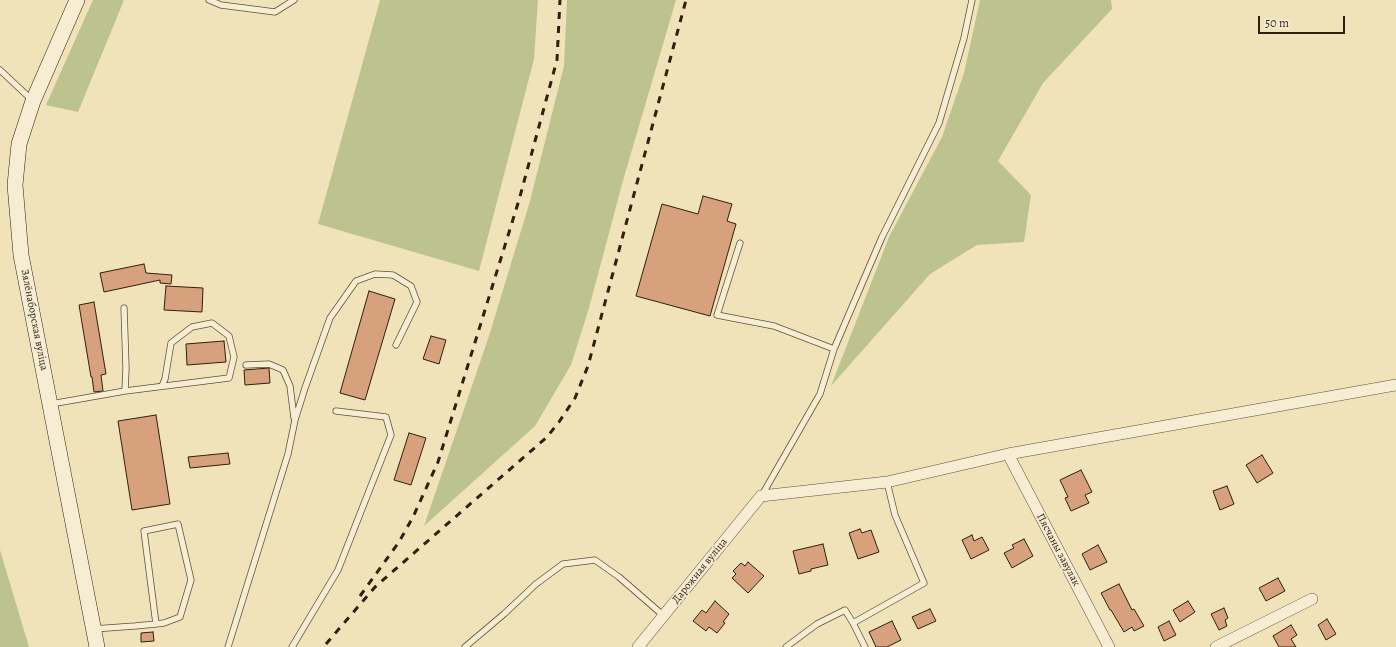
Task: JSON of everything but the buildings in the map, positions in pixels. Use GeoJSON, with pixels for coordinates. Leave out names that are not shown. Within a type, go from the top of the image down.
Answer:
{"type":"FeatureCollection","features":[{"type":"Feature","properties":{"kind":"main road","name":"Зялёнаборская вуліца"},"geometry":{"type":"LineString","coordinates":[[77,0],[33,101],[19,144],[15,185],[21,255],[97,647]]}},
{"type":"Feature","properties":{"kind":"street"},"geometry":{"type":"LineString","coordinates":[[762,496],[886,482],[1008,454],[1396,386]]}},
{"type":"Feature","properties":{"kind":"street","name":"Пясчаны завулак"},"geometry":{"type":"LineString","coordinates":[[1008,454],[1109,647]]}},
{"type":"Feature","properties":{"kind":"street","name":"Дарожная вуліца"},"geometry":{"type":"LineString","coordinates":[[638,647],[762,496]]}},
{"type":"Feature","properties":{"kind":"street"},"geometry":{"type":"LineString","coordinates":[[1216,647],[1312,599]]}},
{"type":"Feature","properties":{"kind":"lane"},"geometry":{"type":"LineString","coordinates":[[209,0],[221,5],[275,12],[294,0]]}},
{"type":"Feature","properties":{"kind":"lane"},"geometry":{"type":"LineString","coordinates":[[762,496],[820,394],[834,349],[882,237],[939,123],[964,38],[972,0]]}},
{"type":"Feature","properties":{"kind":"lane"},"geometry":{"type":"LineString","coordinates":[[0,70],[33,101]]}},
{"type":"Feature","properties":{"kind":"lane"},"geometry":{"type":"LineString","coordinates":[[740,242],[717,315],[774,326],[834,349]]}},
{"type":"Feature","properties":{"kind":"lane"},"geometry":{"type":"LineString","coordinates":[[228,647],[288,454],[294,420],[330,318],[356,280],[375,274],[393,275],[411,286],[417,302],[396,345]]}},
{"type":"Feature","properties":{"kind":"lane"},"geometry":{"type":"LineString","coordinates":[[124,308],[126,368],[125,391]]}},
{"type":"Feature","properties":{"kind":"lane"},"geometry":{"type":"LineString","coordinates":[[50,404],[125,391],[229,378],[234,357],[229,336],[212,323],[192,327],[171,343],[165,379],[162,386]]}},
{"type":"Feature","properties":{"kind":"lane"},"geometry":{"type":"LineString","coordinates":[[246,365],[269,364],[283,370],[290,386],[294,420]]}},
{"type":"Feature","properties":{"kind":"lane"},"geometry":{"type":"LineString","coordinates":[[292,647],[338,570],[391,435],[386,416],[336,411]]}},
{"type":"Feature","properties":{"kind":"lane"},"geometry":{"type":"LineString","coordinates":[[853,623],[924,583],[895,515],[886,482]]}},
{"type":"Feature","properties":{"kind":"lane"},"geometry":{"type":"LineString","coordinates":[[93,628],[135,626],[156,624],[164,623],[180,617],[191,580],[178,524],[144,531],[156,624]]}},
{"type":"Feature","properties":{"kind":"lane"},"geometry":{"type":"LineString","coordinates":[[465,647],[498,620],[536,584],[563,564],[595,560],[619,577],[664,616]]}},
{"type":"Feature","properties":{"kind":"lane"},"geometry":{"type":"LineString","coordinates":[[786,647],[816,624],[846,610],[865,647]]}},
{"type":"Feature","properties":{"kind":"green space"},"geometry":{"type":"Polygon","coordinates":[[[93,0],[124,0],[78,112],[46,105],[93,0]]]}},
{"type":"Feature","properties":{"kind":"green space"},"geometry":{"type":"Polygon","coordinates":[[[380,0],[538,0],[534,59],[479,271],[318,224],[380,0]]]}},
{"type":"Feature","properties":{"kind":"green space"},"geometry":{"type":"Polygon","coordinates":[[[567,0],[676,0],[624,177],[589,308],[571,365],[535,426],[424,526],[489,336],[530,201],[564,66],[567,0]]]}},
{"type":"Feature","properties":{"kind":"green space"},"geometry":{"type":"Polygon","coordinates":[[[980,0],[1111,0],[1112,9],[1043,83],[998,161],[1031,195],[1024,242],[977,245],[930,274],[831,386],[889,237],[942,137],[964,73],[980,0]]]}},
{"type":"Feature","properties":{"kind":"green space"},"geometry":{"type":"Polygon","coordinates":[[[0,550],[29,647],[0,647],[0,550]]]}},
{"type":"Feature","properties":{"kind":"railway"},"geometry":{"type":"LineString","coordinates":[[360,596],[399,542],[413,517],[438,462],[519,200],[557,60],[560,0]]}},
{"type":"Feature","properties":{"kind":"railway"},"geometry":{"type":"LineString","coordinates":[[326,644],[375,587],[547,437],[575,398],[588,366],[686,0]]}}]}
